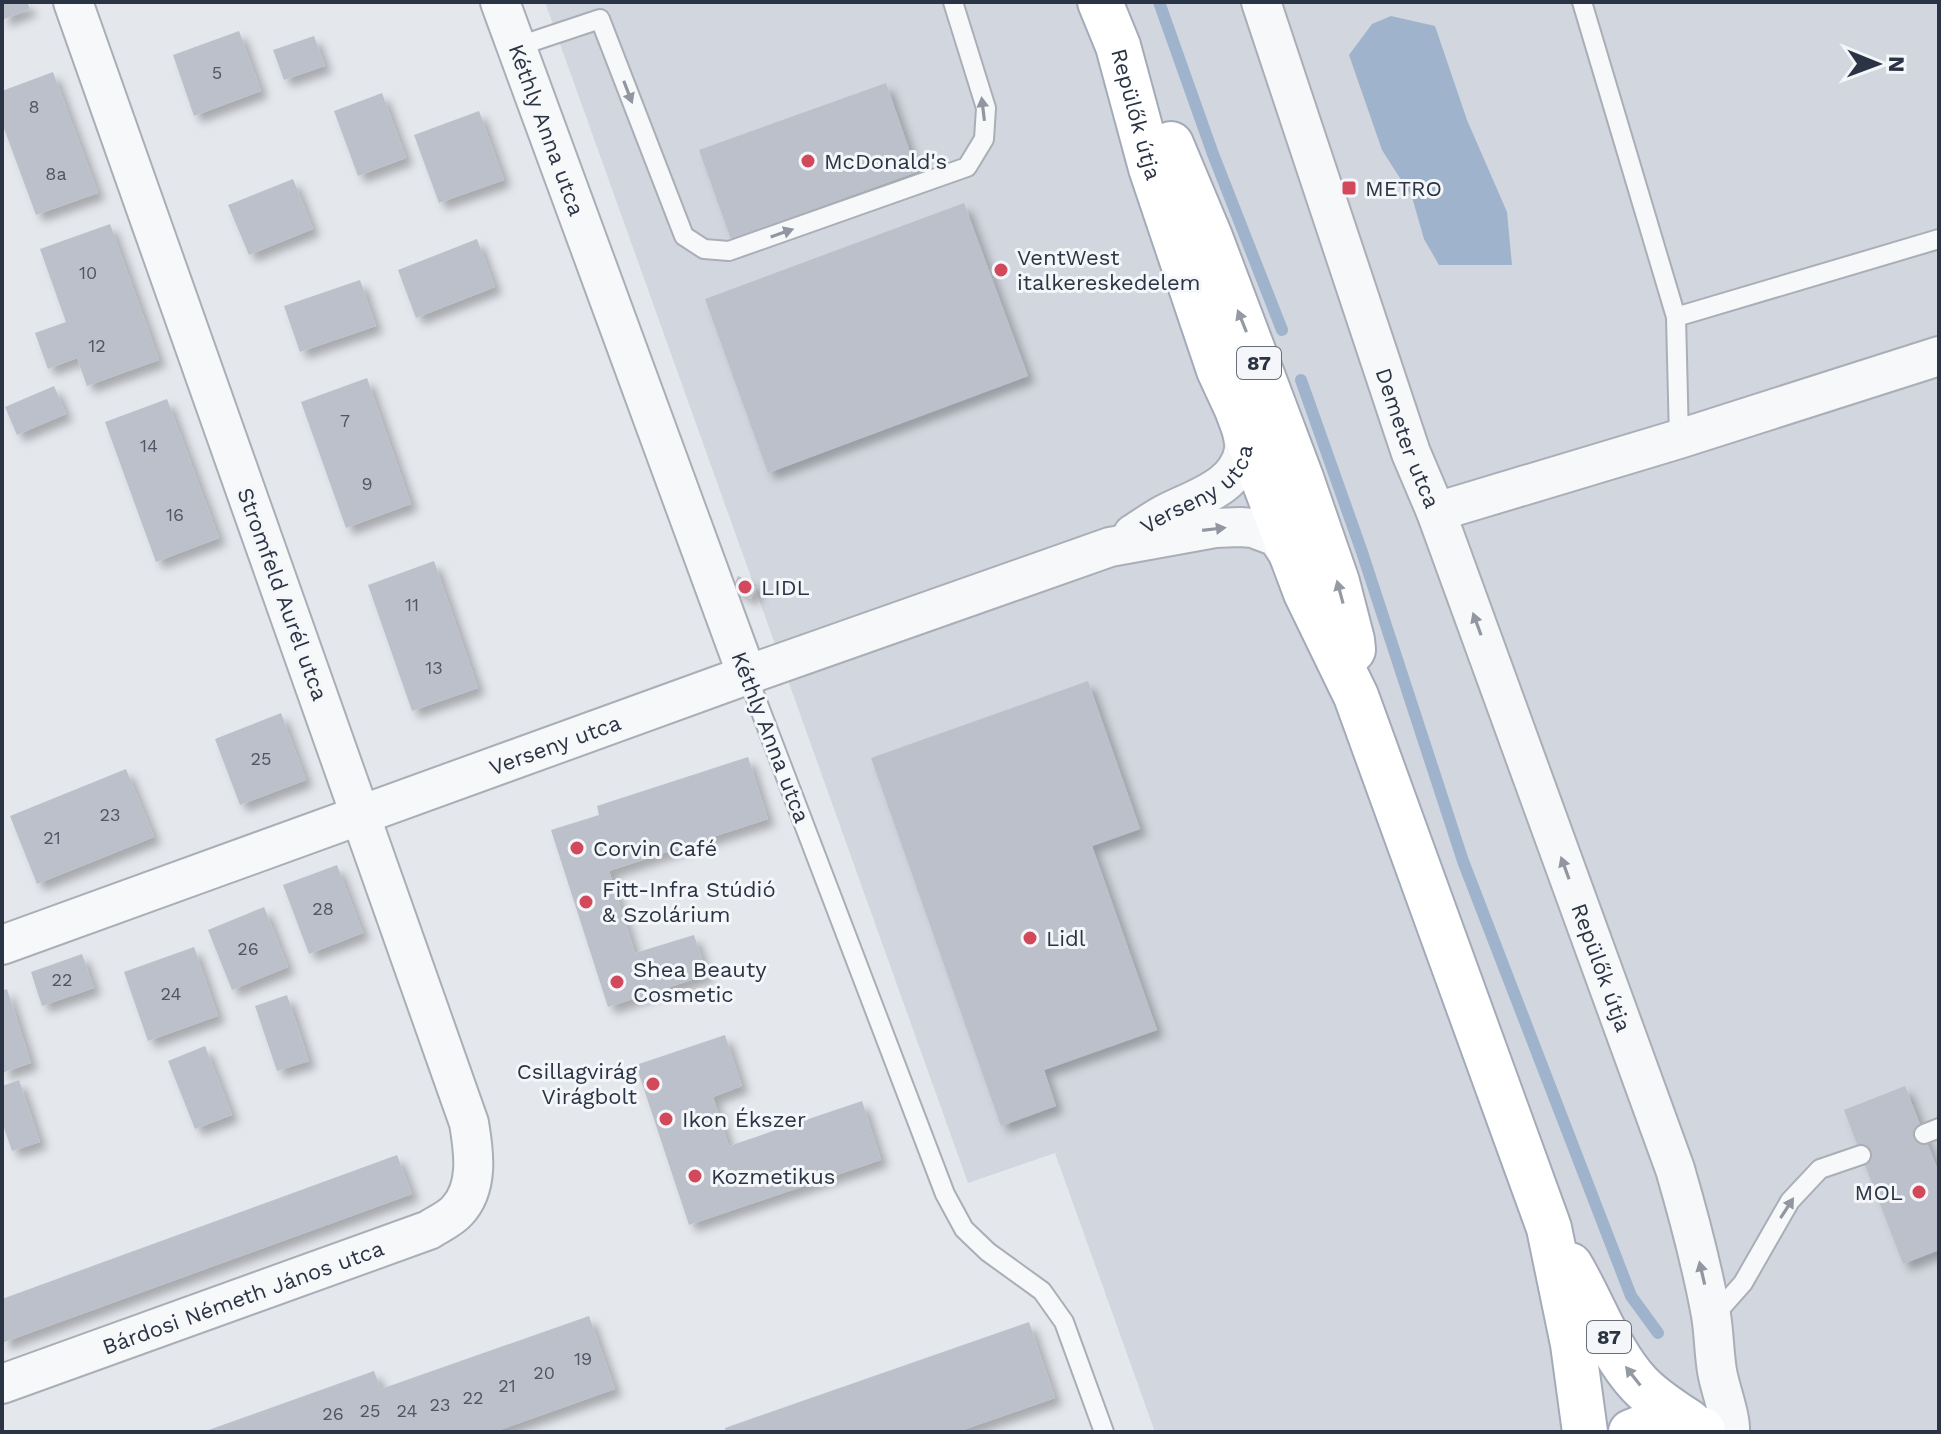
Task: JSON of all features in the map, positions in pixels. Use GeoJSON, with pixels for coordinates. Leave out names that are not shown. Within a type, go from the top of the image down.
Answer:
{"type":"FeatureCollection","features":[{"type":"Feature","properties":{"kind":"main road","name":"87"},"geometry":{"type":"LineString","coordinates":[[1100,2],[1118,46]]}},
{"type":"Feature","properties":{"kind":"main road","name":"Repülők útja"},"geometry":{"type":"LineString","coordinates":[[1118,46],[1151,168],[1219,370],[1237,409],[1306,593],[1356,696],[1549,1228],[1573,1344],[1585,1432]]}},
{"type":"Feature","properties":{"kind":"main road","name":"Repülők útja"},"geometry":{"type":"LineString","coordinates":[[1118,46],[1142,75],[1210,237],[1290,448],[1337,582],[1352,640],[1356,696]]}},
{"type":"Feature","properties":{"kind":"main road","name":"Repülők útja"},"geometry":{"type":"LineString","coordinates":[[1549,1228],[1633,1377],[1649,1393],[1689,1422],[1710,1430]]}},
{"type":"Feature","properties":{"kind":"main road"},"geometry":{"type":"LineString","coordinates":[[1631,1432],[1662,1424],[1710,1430]]}},
{"type":"Feature","properties":{"kind":"street","name":"Stromfeld Aurél utca"},"geometry":{"type":"LineString","coordinates":[[73,2],[469,1123],[475,1157],[470,1190]]}},
{"type":"Feature","properties":{"kind":"street","name":"Kéthly Anna utca"},"geometry":{"type":"LineString","coordinates":[[500,2],[747,675]]}},
{"type":"Feature","properties":{"kind":"street","name":"Demeter utca"},"geometry":{"type":"LineString","coordinates":[[1261,2],[1407,440],[1436,512],[1939,356]]}},
{"type":"Feature","properties":{"kind":"street","name":"Verseny utca"},"geometry":{"type":"LineString","coordinates":[[1110,547],[1212,491],[1229,478],[1240,462],[1244,448],[1237,409]]}},
{"type":"Feature","properties":{"kind":"street","name":"Repülők útja"},"geometry":{"type":"LineString","coordinates":[[1436,512],[1675,1169],[1712,1318],[1714,1350],[1730,1423],[1710,1430]]}},
{"type":"Feature","properties":{"kind":"street","name":"Verseny utca"},"geometry":{"type":"LineString","coordinates":[[2,945],[1110,547],[1215,528],[1253,528],[1277,537],[1296,566]]}},
{"type":"Feature","properties":{"kind":"street","name":"Bárdosi Németh János utca"},"geometry":{"type":"LineString","coordinates":[[2,1384],[429,1230],[457,1211],[470,1190]]}},
{"type":"Feature","properties":{"kind":"lane"},"geometry":{"type":"LineString","coordinates":[[516,47],[600,19],[684,236],[704,249],[729,251],[967,167],[984,139],[986,108],[953,2]]}},
{"type":"Feature","properties":{"kind":"lane"},"geometry":{"type":"LineString","coordinates":[[1580,4],[1676,317],[1679,439]]}},
{"type":"Feature","properties":{"kind":"lane"},"geometry":{"type":"LineString","coordinates":[[1676,317],[1939,239]]}},
{"type":"Feature","properties":{"kind":"lane","name":"Kéthly Anna utca"},"geometry":{"type":"LineString","coordinates":[[747,675],[945,1194],[964,1229],[988,1252],[1042,1291],[1064,1322],[1104,1432]]}},
{"type":"Feature","properties":{"kind":"lane"},"geometry":{"type":"LineString","coordinates":[[1712,1318],[1743,1283],[1790,1201],[1820,1169],[1861,1155]]}},
{"type":"Feature","properties":{"kind":"shaded area"},"geometry":{"type":"Polygon","coordinates":[[[545,2],[1939,2],[1939,1432],[1155,1432],[1055,1153],[968,1183],[545,2]]]}},
{"type":"Feature","properties":{"kind":"water"},"geometry":{"type":"Polygon","coordinates":[[[1391,16],[1435,26],[1467,120],[1507,212],[1512,265],[1439,265],[1424,239],[1412,197],[1382,150],[1349,55],[1372,24],[1391,16]]]}},
{"type":"Feature","properties":{"kind":"building"},"geometry":{"type":"Polygon","coordinates":[[[2,2],[27,2],[30,9],[2,20],[2,2]]]}},
{"type":"Feature","properties":{"kind":"building"},"geometry":{"type":"Polygon","coordinates":[[[239,31],[261,91],[194,116],[173,55],[239,31]]]}},
{"type":"Feature","properties":{"kind":"building"},"geometry":{"type":"Polygon","coordinates":[[[314,36],[325,66],[284,80],[273,50],[314,36]]]}},
{"type":"Feature","properties":{"kind":"building"},"geometry":{"type":"Polygon","coordinates":[[[53,72],[98,193],[36,215],[2,123],[2,91],[53,72]]]}},
{"type":"Feature","properties":{"kind":"building","name":"McDonald's"},"geometry":{"type":"Polygon","coordinates":[[[886,83],[917,172],[731,239],[699,150],[886,83]]]}},
{"type":"Feature","properties":{"kind":"building"},"geometry":{"type":"Polygon","coordinates":[[[382,93],[406,158],[358,176],[334,111],[382,93]]]}},
{"type":"Feature","properties":{"kind":"building"},"geometry":{"type":"Polygon","coordinates":[[[479,111],[504,180],[439,203],[414,135],[479,111]]]}},
{"type":"Feature","properties":{"kind":"building"},"geometry":{"type":"Polygon","coordinates":[[[293,179],[313,229],[249,255],[228,205],[293,179]]]}},
{"type":"Feature","properties":{"kind":"building"},"geometry":{"type":"Polygon","coordinates":[[[964,203],[1028,376],[768,473],[705,299],[964,203]]]}},
{"type":"Feature","properties":{"kind":"building"},"geometry":{"type":"Polygon","coordinates":[[[110,224],[159,360],[87,386],[77,358],[48,369],[35,333],[66,322],[40,249],[110,224]]]}},
{"type":"Feature","properties":{"kind":"building"},"geometry":{"type":"Polygon","coordinates":[[[477,239],[495,287],[416,318],[398,270],[477,239]]]}},
{"type":"Feature","properties":{"kind":"building"},"geometry":{"type":"Polygon","coordinates":[[[360,280],[376,326],[300,352],[284,306],[360,280]]]}},
{"type":"Feature","properties":{"kind":"building"},"geometry":{"type":"Polygon","coordinates":[[[367,378],[411,504],[346,528],[301,402],[367,378]]]}},
{"type":"Feature","properties":{"kind":"building"},"geometry":{"type":"Polygon","coordinates":[[[54,386],[66,414],[17,435],[5,407],[54,386]]]}},
{"type":"Feature","properties":{"kind":"building"},"geometry":{"type":"Polygon","coordinates":[[[167,399],[219,538],[156,562],[105,422],[167,399]]]}},
{"type":"Feature","properties":{"kind":"building"},"geometry":{"type":"Polygon","coordinates":[[[434,561],[478,688],[412,711],[368,585],[434,561]]]}},
{"type":"Feature","properties":{"kind":"building","name":"LIDL"},"geometry":{"type":"Polygon","coordinates":[[[738,576],[758,585],[751,599],[732,589],[738,576]]]}},
{"type":"Feature","properties":{"kind":"building","name":"Lidl"},"geometry":{"type":"Polygon","coordinates":[[[1088,681],[1140,829],[1092,846],[1157,1030],[1044,1070],[1056,1106],[1001,1126],[871,758],[1088,681]]]}},
{"type":"Feature","properties":{"kind":"building"},"geometry":{"type":"Polygon","coordinates":[[[281,713],[306,780],[240,805],[215,739],[281,713]]]}},
{"type":"Feature","properties":{"kind":"building"},"geometry":{"type":"Polygon","coordinates":[[[748,757],[768,819],[609,871],[635,953],[694,935],[707,975],[608,1007],[551,830],[599,815],[597,806],[748,757]]]}},
{"type":"Feature","properties":{"kind":"building"},"geometry":{"type":"Polygon","coordinates":[[[126,769],[154,837],[37,884],[10,816],[126,769]]]}},
{"type":"Feature","properties":{"kind":"building"},"geometry":{"type":"Polygon","coordinates":[[[337,865],[363,933],[309,954],[283,885],[337,865]]]}},
{"type":"Feature","properties":{"kind":"building"},"geometry":{"type":"Polygon","coordinates":[[[264,907],[288,967],[232,990],[208,930],[264,907]]]}},
{"type":"Feature","properties":{"kind":"building"},"geometry":{"type":"Polygon","coordinates":[[[194,947],[218,1016],[148,1041],[124,972],[194,947]]]}},
{"type":"Feature","properties":{"kind":"building"},"geometry":{"type":"Polygon","coordinates":[[[82,954],[94,988],[42,1006],[31,972],[82,954]]]}},
{"type":"Feature","properties":{"kind":"building"},"geometry":{"type":"Polygon","coordinates":[[[7,989],[31,1063],[2,1073],[2,991],[7,989]]]}},
{"type":"Feature","properties":{"kind":"building"},"geometry":{"type":"Polygon","coordinates":[[[287,995],[309,1061],[277,1071],[255,1006],[287,995]]]}},
{"type":"Feature","properties":{"kind":"building"},"geometry":{"type":"Polygon","coordinates":[[[725,1035],[742,1086],[713,1097],[729,1146],[862,1101],[881,1160],[689,1225],[636,1065],[725,1035]]]}},
{"type":"Feature","properties":{"kind":"building"},"geometry":{"type":"Polygon","coordinates":[[[205,1046],[232,1115],[195,1129],[168,1061],[205,1046]]]}},
{"type":"Feature","properties":{"kind":"building"},"geometry":{"type":"Polygon","coordinates":[[[19,1080],[40,1142],[12,1151],[2,1122],[2,1086],[19,1080]]]}},
{"type":"Feature","properties":{"kind":"building"},"geometry":{"type":"Polygon","coordinates":[[[1905,1086],[1939,1173],[1939,1250],[1903,1264],[1844,1110],[1905,1086]]]}},
{"type":"Feature","properties":{"kind":"building"},"geometry":{"type":"Polygon","coordinates":[[[397,1155],[412,1194],[2,1343],[2,1299],[397,1155]]]}},
{"type":"Feature","properties":{"kind":"building"},"geometry":{"type":"Polygon","coordinates":[[[589,1316],[615,1389],[494,1432],[203,1432],[374,1371],[381,1389],[589,1316]]]}},
{"type":"Feature","properties":{"kind":"building"},"geometry":{"type":"Polygon","coordinates":[[[1029,1322],[1055,1398],[957,1432],[726,1432],[725,1428],[1029,1322]]]}},
{"type":"Feature","properties":{"kind":"waterway"},"geometry":{"type":"LineString","coordinates":[[1159,2],[1213,154],[1282,330]]}},
{"type":"Feature","properties":{"kind":"waterway"},"geometry":{"type":"LineString","coordinates":[[1301,380],[1362,552],[1463,861],[1631,1296],[1658,1333]]}},
{"type":"Feature","properties":{"kind":"place","name":"McDonald's"},"geometry":{"type":"Point","coordinates":[808,161]}},
{"type":"Feature","properties":{"kind":"place","name":"METRO"},"geometry":{"type":"Point","coordinates":[1349,188]}},
{"type":"Feature","properties":{"kind":"place","name":"VentWest italkereskedelem"},"geometry":{"type":"Point","coordinates":[1001,270]}},
{"type":"Feature","properties":{"kind":"place","name":"LIDL"},"geometry":{"type":"Point","coordinates":[745,587]}},
{"type":"Feature","properties":{"kind":"place","name":"Corvin Café"},"geometry":{"type":"Point","coordinates":[577,848]}},
{"type":"Feature","properties":{"kind":"place","name":"Fitt-Infra Stúdió & Szolárium"},"geometry":{"type":"Point","coordinates":[586,902]}},
{"type":"Feature","properties":{"kind":"place","name":"Lidl"},"geometry":{"type":"Point","coordinates":[1030,938]}},
{"type":"Feature","properties":{"kind":"place","name":"Shea Beauty Cosmetic"},"geometry":{"type":"Point","coordinates":[617,982]}},
{"type":"Feature","properties":{"kind":"place","name":"Csillagvirág Virágbolt"},"geometry":{"type":"Point","coordinates":[653,1084]}},
{"type":"Feature","properties":{"kind":"place","name":"Ikon Ékszer"},"geometry":{"type":"Point","coordinates":[666,1119]}},
{"type":"Feature","properties":{"kind":"place","name":"Kozmetikus"},"geometry":{"type":"Point","coordinates":[695,1176]}},
{"type":"Feature","properties":{"kind":"place","name":"MOL"},"geometry":{"type":"Point","coordinates":[1919,1192]}}]}
